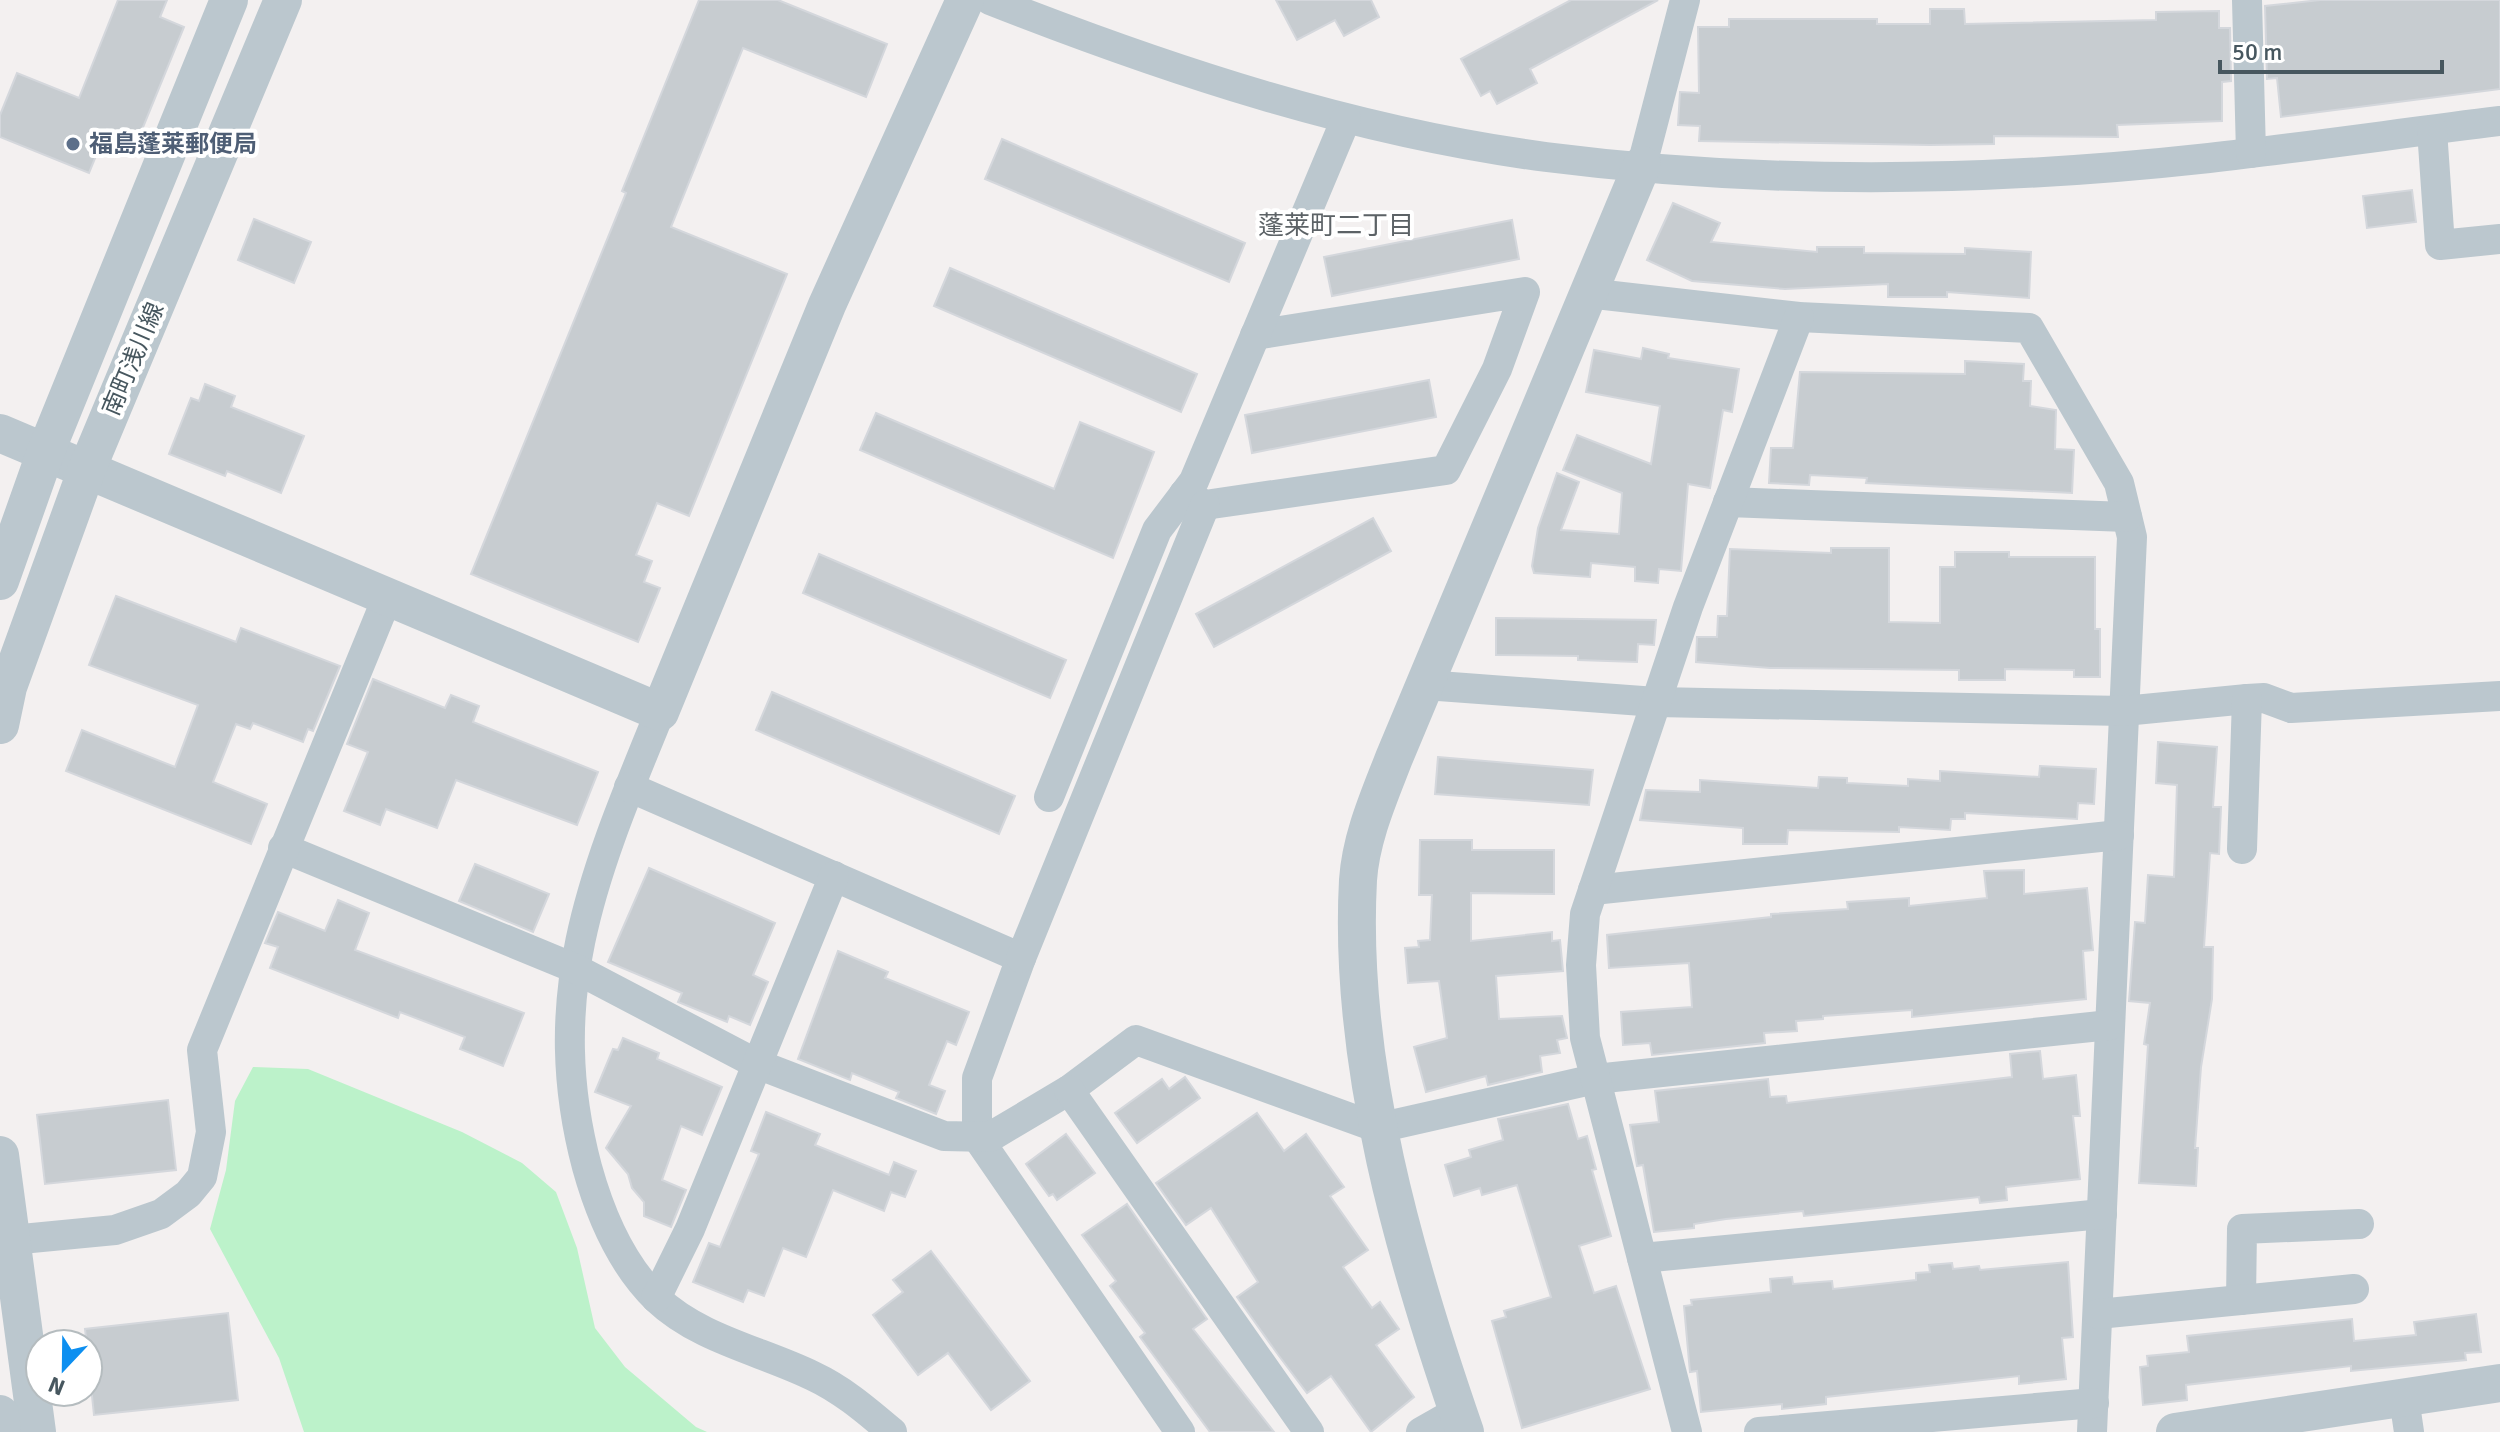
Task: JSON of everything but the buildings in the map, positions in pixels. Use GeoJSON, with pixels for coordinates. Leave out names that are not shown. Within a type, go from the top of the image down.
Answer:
{"type":"FeatureCollection","features":[{"type":"Feature","properties":{"kind":"street","name":"南町浅川線"},"geometry":{"type":"LineString","coordinates":[[0,581],[46,451],[229,0]]}},
{"type":"Feature","properties":{"kind":"street","name":"南町浅川線"},"geometry":{"type":"LineString","coordinates":[[0,725],[8,687],[87,469],[283,0]]}},
{"type":"Feature","properties":{"kind":"street"},"geometry":{"type":"LineString","coordinates":[[892,1432],[858,1403],[815,1377],[693,1325],[656,1298],[617,1247],[593,1188],[580,1139],[568,1054],[574,968],[586,908],[629,787],[827,305],[965,0]]}},
{"type":"Feature","properties":{"kind":"street"},"geometry":{"type":"LineString","coordinates":[[990,0],[1099,43],[1346,119],[1545,157],[1642,165],[1775,174],[1923,175],[2076,169],[2251,153],[2500,121]]}},
{"type":"Feature","properties":{"kind":"street"},"geometry":{"type":"LineString","coordinates":[[1421,1432],[1462,1422],[1432,1335],[1378,1128],[1360,996],[1358,878],[1366,831],[1642,165],[1685,0]]}},
{"type":"Feature","properties":{"kind":"street"},"geometry":{"type":"LineString","coordinates":[[2247,0],[2251,153]]}},
{"type":"Feature","properties":{"kind":"street"},"geometry":{"type":"LineString","coordinates":[[1180,1432],[977,1137],[977,1078],[1195,500],[1194,481],[1346,119]]}},
{"type":"Feature","properties":{"kind":"street"},"geometry":{"type":"LineString","coordinates":[[2432,130],[2440,245],[2500,239]]}},
{"type":"Feature","properties":{"kind":"street"},"geometry":{"type":"LineString","coordinates":[[1049,797],[1157,530],[1195,500],[1446,470],[1497,369],[1525,292],[1255,335]]}},
{"type":"Feature","properties":{"kind":"street"},"geometry":{"type":"LineString","coordinates":[[1587,293],[1799,317],[2029,328],[2119,483],[2132,537],[2093,1418],[1759,1432]]}},
{"type":"Feature","properties":{"kind":"street"},"geometry":{"type":"LineString","coordinates":[[1687,1432],[1585,1038],[1581,965],[1585,914],[1656,702],[1799,317]]}},
{"type":"Feature","properties":{"kind":"street"},"geometry":{"type":"LineString","coordinates":[[0,433],[660,712]]}},
{"type":"Feature","properties":{"kind":"street"},"geometry":{"type":"LineString","coordinates":[[1728,502],[2127,517]]}},
{"type":"Feature","properties":{"kind":"street"},"geometry":{"type":"LineString","coordinates":[[4,1240],[115,1230],[161,1214],[188,1194],[202,1177],[211,1132],[202,1050],[387,598]]}},
{"type":"Feature","properties":{"kind":"street"},"geometry":{"type":"LineString","coordinates":[[1425,685],[1656,702],[2124,711],[2264,698],[2291,708],[2500,696]]}},
{"type":"Feature","properties":{"kind":"street"},"geometry":{"type":"LineString","coordinates":[[2242,849],[2247,699]]}},
{"type":"Feature","properties":{"kind":"street"},"geometry":{"type":"LineString","coordinates":[[629,787],[1021,958]]}},
{"type":"Feature","properties":{"kind":"street"},"geometry":{"type":"LineString","coordinates":[[1593,890],[2119,835]]}},
{"type":"Feature","properties":{"kind":"street"},"geometry":{"type":"LineString","coordinates":[[283,848],[574,968],[757,1064],[944,1136],[990,1137],[1069,1090],[1136,1040],[1378,1128],[1595,1079],[2110,1025]]}},
{"type":"Feature","properties":{"kind":"street"},"geometry":{"type":"LineString","coordinates":[[656,1298],[690,1229],[834,876]]}},
{"type":"Feature","properties":{"kind":"street"},"geometry":{"type":"LineString","coordinates":[[1069,1090],[1309,1432]]}},
{"type":"Feature","properties":{"kind":"street"},"geometry":{"type":"LineString","coordinates":[[0,1155],[4,1240],[37,1432]]}},
{"type":"Feature","properties":{"kind":"street"},"geometry":{"type":"LineString","coordinates":[[1642,1258],[2102,1214]]}},
{"type":"Feature","properties":{"kind":"street"},"geometry":{"type":"LineString","coordinates":[[2241,1300],[2242,1229],[2359,1224]]}},
{"type":"Feature","properties":{"kind":"street"},"geometry":{"type":"LineString","coordinates":[[2098,1314],[2354,1289]]}},
{"type":"Feature","properties":{"kind":"street"},"geometry":{"type":"LineString","coordinates":[[2175,1432],[2407,1415],[2500,1383]]}},
{"type":"Feature","properties":{"kind":"street"},"geometry":{"type":"LineString","coordinates":[[0,1414],[2,1432]]}},
{"type":"Feature","properties":{"kind":"green space"},"geometry":{"type":"Polygon","coordinates":[[[253,1067],[308,1069],[462,1132],[522,1163],[556,1192],[577,1248],[595,1328],[625,1367],[696,1427],[707,1432],[304,1432],[279,1358],[210,1229],[226,1170],[235,1101],[253,1067]]]}},
{"type":"Feature","properties":{"kind":"place","name":"福島蓬莱郵便局"},"geometry":{"type":"Point","coordinates":[73,144]}},
{"type":"Feature","properties":{"kind":"district","name":"蓬莱町二丁目"},"geometry":{"type":"Point","coordinates":[1336,225]}}]}
